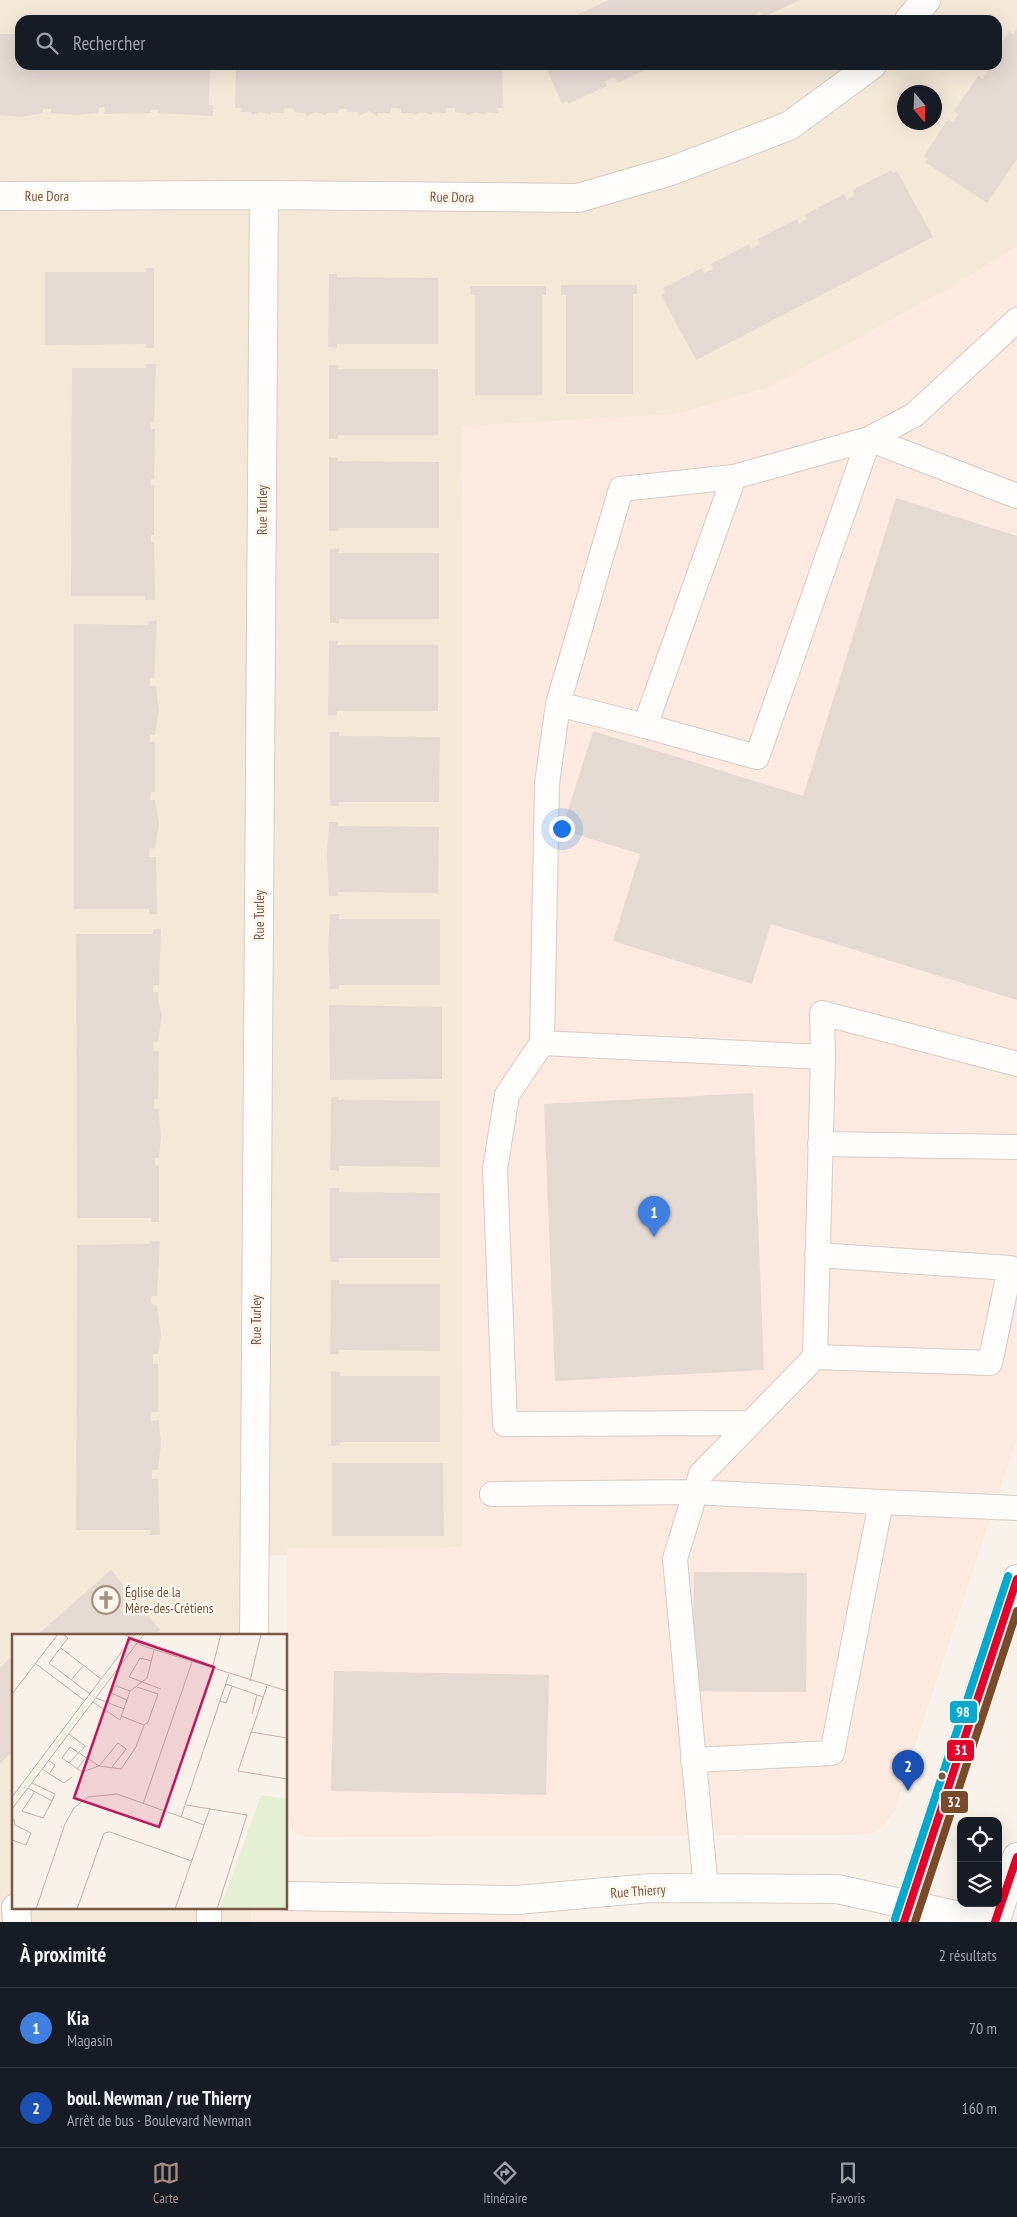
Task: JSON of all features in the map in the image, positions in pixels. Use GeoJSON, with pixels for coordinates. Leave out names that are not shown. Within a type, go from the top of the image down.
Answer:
{"type":"FeatureCollection","features":[{"type":"Feature","properties":{"kind":"street"},"geometry":{"type":"LineString","coordinates":[[914,15],[926,0]]}},
{"type":"Feature","properties":{"kind":"street","name":"Rue Dora"},"geometry":{"type":"LineString","coordinates":[[0,196],[264,195],[578,198],[671,170],[789,126],[865,70]]}},
{"type":"Feature","properties":{"kind":"street","name":"Rue Turley"},"geometry":{"type":"LineString","coordinates":[[254,1634],[264,195]]}},
{"type":"Feature","properties":{"kind":"street"},"geometry":{"type":"LineString","coordinates":[[907,1914],[1017,1579]]}},
{"type":"Feature","properties":{"kind":"street"},"geometry":{"type":"LineString","coordinates":[[995,1922],[1017,1857]]}},
{"type":"Feature","properties":{"kind":"street","name":"Rue Thierry"},"geometry":{"type":"LineString","coordinates":[[288,1896],[517,1900],[651,1888],[836,1888],[907,1914],[987,1922]]}},
{"type":"Feature","properties":{"kind":"lane"},"geometry":{"type":"LineString","coordinates":[[750,1423],[505,1424],[495,1169],[507,1095],[542,1043],[547,784],[558,704],[621,489],[734,477],[869,439],[914,415],[1017,320]]}},
{"type":"Feature","properties":{"kind":"lane"},"geometry":{"type":"LineString","coordinates":[[869,439],[1017,496]]}},
{"type":"Feature","properties":{"kind":"lane"},"geometry":{"type":"LineString","coordinates":[[558,704],[757,757],[869,439]]}},
{"type":"Feature","properties":{"kind":"lane"},"geometry":{"type":"LineString","coordinates":[[644,726],[734,477]]}},
{"type":"Feature","properties":{"kind":"lane"},"geometry":{"type":"LineString","coordinates":[[706,1889],[675,1559],[702,1474],[815,1357],[823,1057],[822,1014],[1017,1064]]}},
{"type":"Feature","properties":{"kind":"lane"},"geometry":{"type":"LineString","coordinates":[[542,1043],[823,1057]]}},
{"type":"Feature","properties":{"kind":"lane"},"geometry":{"type":"LineString","coordinates":[[820,1144],[1017,1147]]}},
{"type":"Feature","properties":{"kind":"lane"},"geometry":{"type":"LineString","coordinates":[[815,1357],[990,1362],[1010,1268],[817,1255]]}},
{"type":"Feature","properties":{"kind":"lane"},"geometry":{"type":"LineString","coordinates":[[492,1494],[696,1492],[1017,1508]]}},
{"type":"Feature","properties":{"kind":"lane"},"geometry":{"type":"LineString","coordinates":[[694,1760],[832,1753],[881,1502]]}},
{"type":"Feature","properties":{"kind":"shaded area"},"geometry":{"type":"Polygon","coordinates":[[[0,0],[1017,0],[1017,259],[480,1551],[254,1556],[254,1634],[12,1634],[12,1910],[251,1910],[251,1922],[0,1922],[0,0]]]}},
{"type":"Feature","properties":{"kind":"shaded area"},"geometry":{"type":"Polygon","coordinates":[[[1017,246],[1017,1438],[911,1758],[901,1755],[893,1778],[903,1782],[896,1809],[882,1828],[870,1834],[848,1835],[308,1837],[296,1833],[290,1827],[288,1816],[287,1548],[463,1547],[462,426],[675,414],[766,388],[956,284],[1017,246]]]}},
{"type":"Feature","properties":{"kind":"shaded area"},"geometry":{"type":"Polygon","coordinates":[[[517,1900],[527,1922],[251,1922],[251,1910],[288,1910],[288,1907],[517,1900]]]}},
{"type":"Feature","properties":{"kind":"building"},"geometry":{"type":"Polygon","coordinates":[[[609,0],[800,0],[767,15],[762,15],[761,12],[754,15],[576,15],[609,0]]]}},
{"type":"Feature","properties":{"kind":"building"},"geometry":{"type":"Polygon","coordinates":[[[1017,28],[1017,159],[987,203],[925,162],[928,159],[924,156],[948,119],[953,122],[956,118],[958,114],[954,111],[978,76],[983,79],[988,70],[1002,70],[1002,42],[1009,32],[1013,34],[1017,28]]]}},
{"type":"Feature","properties":{"kind":"building"},"geometry":{"type":"Polygon","coordinates":[[[0,34],[15,34],[15,70],[210,70],[209,105],[213,105],[213,116],[158,113],[158,109],[151,110],[150,113],[104,114],[105,107],[99,108],[98,113],[77,115],[51,113],[51,109],[43,109],[43,113],[20,117],[0,115],[0,34]]]}},
{"type":"Feature","properties":{"kind":"building"},"geometry":{"type":"Polygon","coordinates":[[[236,70],[502,70],[503,108],[497,108],[498,113],[486,112],[485,115],[476,112],[467,115],[466,113],[455,112],[455,108],[446,108],[446,113],[432,112],[432,115],[422,112],[414,115],[413,113],[401,113],[401,109],[391,108],[390,113],[378,113],[378,116],[369,111],[359,116],[358,112],[348,112],[347,109],[339,109],[338,113],[327,113],[326,115],[315,112],[307,116],[305,113],[294,112],[294,109],[289,108],[284,109],[284,113],[271,112],[271,115],[261,112],[252,115],[251,112],[240,112],[241,108],[235,108],[236,70]]]}},
{"type":"Feature","properties":{"kind":"building"},"geometry":{"type":"Polygon","coordinates":[[[547,70],[645,70],[617,83],[614,77],[605,82],[607,86],[568,104],[567,101],[562,104],[547,70]]]}},
{"type":"Feature","properties":{"kind":"building"},"geometry":{"type":"Polygon","coordinates":[[[891,170],[893,173],[897,171],[933,237],[696,360],[661,295],[665,293],[663,288],[702,268],[704,273],[713,269],[711,264],[749,244],[751,249],[760,244],[758,239],[797,219],[799,224],[807,219],[805,215],[844,194],[847,200],[855,195],[853,190],[891,170]]]}},
{"type":"Feature","properties":{"kind":"building"},"geometry":{"type":"Polygon","coordinates":[[[146,268],[154,268],[154,348],[146,348],[146,344],[45,345],[45,272],[146,272],[146,268]]]}},
{"type":"Feature","properties":{"kind":"building"},"geometry":{"type":"Polygon","coordinates":[[[329,274],[337,274],[337,277],[438,278],[438,344],[337,344],[337,348],[328,347],[329,274]]]}},
{"type":"Feature","properties":{"kind":"building"},"geometry":{"type":"Polygon","coordinates":[[[561,285],[637,285],[637,294],[633,294],[633,394],[566,394],[566,295],[561,295],[561,285]]]}},
{"type":"Feature","properties":{"kind":"building"},"geometry":{"type":"Polygon","coordinates":[[[470,286],[546,286],[546,295],[542,295],[542,395],[475,395],[475,295],[471,295],[470,286]]]}},
{"type":"Feature","properties":{"kind":"building"},"geometry":{"type":"Polygon","coordinates":[[[146,364],[156,364],[154,422],[151,422],[151,429],[155,429],[154,479],[151,479],[151,485],[154,485],[154,535],[151,535],[151,542],[154,542],[155,600],[145,600],[145,596],[71,596],[72,368],[146,368],[146,364]]]}},
{"type":"Feature","properties":{"kind":"building"},"geometry":{"type":"Polygon","coordinates":[[[329,365],[338,365],[338,369],[438,369],[438,435],[338,435],[337,439],[329,439],[329,365]]]}},
{"type":"Feature","properties":{"kind":"building"},"geometry":{"type":"Polygon","coordinates":[[[329,457],[338,458],[338,461],[439,462],[439,528],[338,528],[338,531],[329,531],[329,457]]]}},
{"type":"Feature","properties":{"kind":"building"},"geometry":{"type":"Polygon","coordinates":[[[896,498],[1017,536],[1017,1000],[771,924],[752,984],[613,941],[640,854],[562,830],[593,731],[803,796],[896,498]]]}},
{"type":"Feature","properties":{"kind":"building"},"geometry":{"type":"Polygon","coordinates":[[[330,549],[339,549],[339,553],[439,553],[439,619],[339,619],[339,623],[330,623],[330,549]]]}},
{"type":"Feature","properties":{"kind":"building"},"geometry":{"type":"Polygon","coordinates":[[[149,621],[157,621],[154,678],[150,678],[150,686],[156,686],[159,711],[155,735],[150,735],[150,742],[155,742],[155,792],[151,792],[150,800],[155,800],[159,824],[155,849],[149,848],[149,857],[156,857],[157,914],[149,914],[149,909],[74,909],[74,624],[148,625],[149,621]]]}},
{"type":"Feature","properties":{"kind":"building"},"geometry":{"type":"Polygon","coordinates":[[[329,640],[338,641],[337,645],[438,645],[438,711],[337,711],[337,715],[328,715],[329,640]]]}},
{"type":"Feature","properties":{"kind":"building"},"geometry":{"type":"Polygon","coordinates":[[[330,732],[339,732],[339,736],[440,737],[439,802],[339,802],[339,806],[330,806],[330,732]]]}},
{"type":"Feature","properties":{"kind":"building"},"geometry":{"type":"Polygon","coordinates":[[[329,822],[338,822],[338,826],[439,827],[438,893],[338,892],[338,896],[329,896],[327,856],[329,822]]]}},
{"type":"Feature","properties":{"kind":"building"},"geometry":{"type":"Polygon","coordinates":[[[330,914],[339,914],[339,919],[440,919],[440,985],[339,985],[339,989],[330,989],[328,949],[330,914]]]}},
{"type":"Feature","properties":{"kind":"building"},"geometry":{"type":"Polygon","coordinates":[[[153,929],[161,929],[159,985],[153,985],[153,992],[158,992],[158,1001],[162,1015],[158,1041],[153,1042],[154,1051],[159,1051],[158,1099],[154,1099],[154,1109],[158,1108],[161,1136],[159,1158],[155,1158],[155,1166],[159,1165],[159,1222],[151,1222],[151,1218],[77,1218],[76,934],[153,934],[153,929]]]}},
{"type":"Feature","properties":{"kind":"building"},"geometry":{"type":"Polygon","coordinates":[[[329,1005],[442,1007],[442,1079],[330,1080],[329,1005]]]}},
{"type":"Feature","properties":{"kind":"building"},"geometry":{"type":"Polygon","coordinates":[[[753,1093],[764,1370],[555,1381],[544,1104],[753,1093]]]}},
{"type":"Feature","properties":{"kind":"building"},"geometry":{"type":"Polygon","coordinates":[[[331,1097],[339,1097],[339,1100],[440,1101],[440,1167],[339,1166],[339,1171],[330,1170],[331,1097]]]}},
{"type":"Feature","properties":{"kind":"building"},"geometry":{"type":"Polygon","coordinates":[[[330,1188],[339,1188],[339,1192],[440,1193],[440,1258],[339,1258],[339,1262],[330,1262],[330,1188]]]}},
{"type":"Feature","properties":{"kind":"building"},"geometry":{"type":"Polygon","coordinates":[[[149,1241],[160,1241],[157,1296],[152,1296],[151,1300],[152,1304],[157,1305],[161,1334],[158,1354],[153,1354],[153,1364],[158,1364],[158,1412],[152,1412],[151,1421],[159,1420],[161,1444],[158,1470],[152,1470],[152,1479],[158,1479],[160,1535],[150,1535],[150,1530],[76,1530],[77,1245],[150,1244],[149,1241]]]}},
{"type":"Feature","properties":{"kind":"building"},"geometry":{"type":"Polygon","coordinates":[[[331,1280],[339,1280],[339,1284],[440,1284],[440,1351],[339,1350],[339,1354],[330,1354],[331,1280]]]}},
{"type":"Feature","properties":{"kind":"building"},"geometry":{"type":"Polygon","coordinates":[[[331,1371],[340,1372],[340,1376],[440,1376],[440,1442],[340,1442],[340,1445],[331,1446],[331,1371]]]}},
{"type":"Feature","properties":{"kind":"building"},"geometry":{"type":"Polygon","coordinates":[[[332,1463],[443,1463],[444,1536],[332,1536],[332,1463]]]}},
{"type":"Feature","properties":{"kind":"building","name":"Église de la Mère-des-Crétiens"},"geometry":{"type":"Polygon","coordinates":[[[111,1570],[160,1630],[155,1634],[38,1634],[111,1570]]]}},
{"type":"Feature","properties":{"kind":"building"},"geometry":{"type":"Polygon","coordinates":[[[694,1572],[807,1573],[806,1692],[692,1691],[694,1572]]]}},
{"type":"Feature","properties":{"kind":"building"},"geometry":{"type":"Polygon","coordinates":[[[12,1657],[12,1753],[0,1763],[0,1667],[12,1657]]]}},
{"type":"Feature","properties":{"kind":"building"},"geometry":{"type":"Polygon","coordinates":[[[334,1671],[549,1675],[546,1795],[331,1791],[334,1671]]]}},
{"type":"Feature","properties":{"kind":"transit line","name":"98"},"geometry":{"type":"LineString","coordinates":[[895,1919],[1008,1576]]}},
{"type":"Feature","properties":{"kind":"transit line","name":"31"},"geometry":{"type":"LineString","coordinates":[[904,1922],[1017,1579]]}},
{"type":"Feature","properties":{"kind":"transit line","name":"32"},"geometry":{"type":"LineString","coordinates":[[915,1922],[1017,1611]]}},
{"type":"Feature","properties":{"kind":"transit line","name":"31"},"geometry":{"type":"LineString","coordinates":[[995,1922],[1017,1857]]}},
{"type":"Feature","properties":{"kind":"place","name":"Kia"},"geometry":{"type":"Point","coordinates":[654,1237]}},
{"type":"Feature","properties":{"kind":"place","name":"Église de la Mère-des-Crétiens"},"geometry":{"type":"Point","coordinates":[106,1600]}},
{"type":"Feature","properties":{"kind":"place","name":"boul. Newman / rue Thierry"},"geometry":{"type":"Point","coordinates":[908,1791]}}]}
